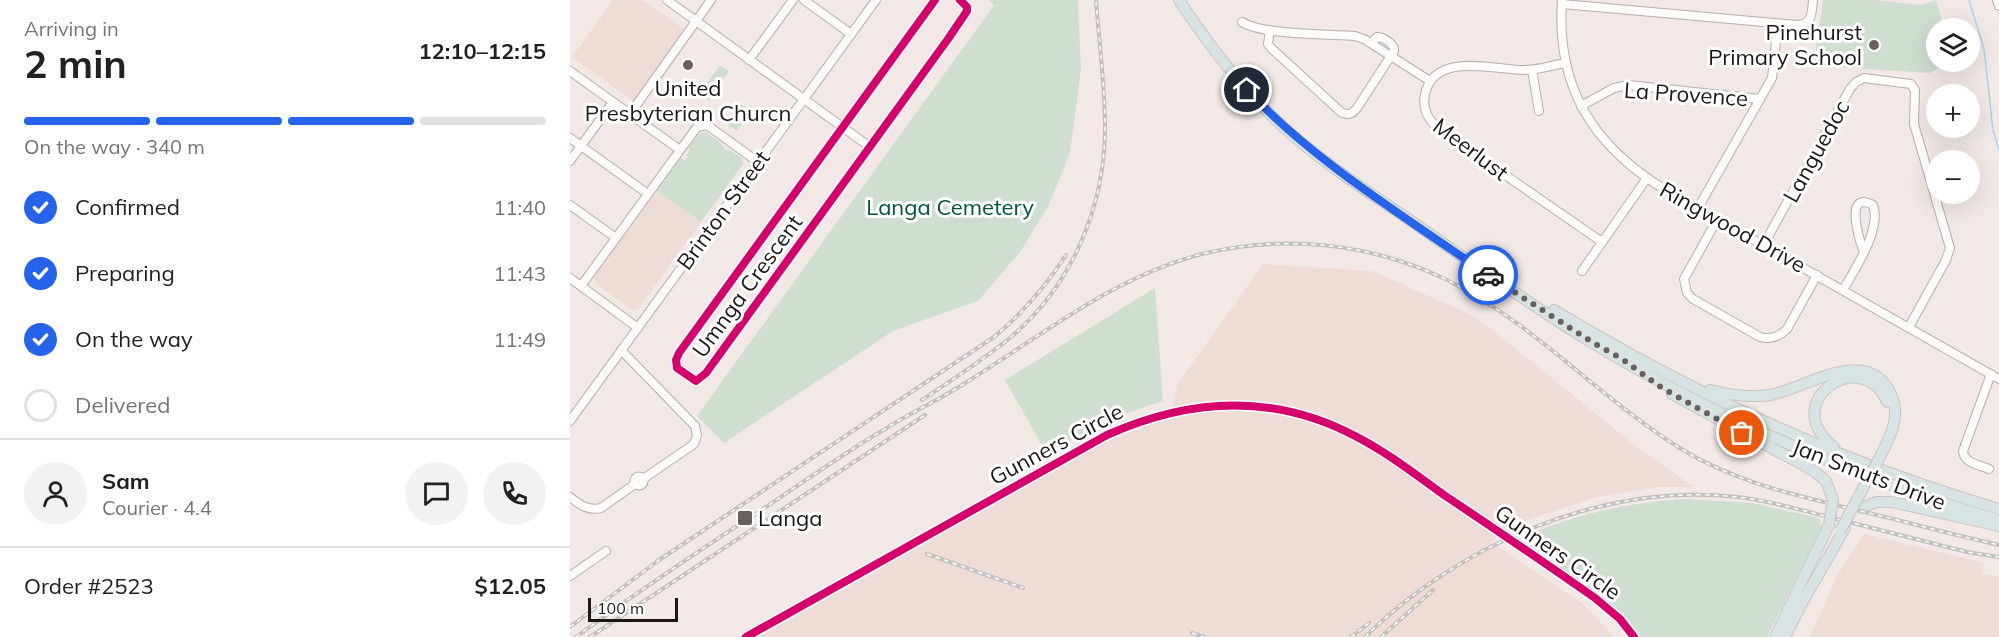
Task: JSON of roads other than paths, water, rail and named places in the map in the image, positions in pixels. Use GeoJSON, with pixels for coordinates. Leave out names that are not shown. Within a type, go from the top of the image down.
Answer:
{"type":"FeatureCollection","features":[{"type":"Feature","properties":{"kind":"main road","name":"Jan Smuts Drive"},"geometry":{"type":"LineString","coordinates":[[1179,0],[1231,72],[1279,123],[1329,164],[1514,293],[1622,359],[1726,414],[1833,462],[1918,494],[1999,520]]}},
{"type":"Feature","properties":{"kind":"main road","name":"Jan Smuts Drive"},"geometry":{"type":"LineString","coordinates":[[1463,257],[1624,351],[1798,436],[1922,484],[1999,509]]}},
{"type":"Feature","properties":{"kind":"main road"},"geometry":{"type":"LineString","coordinates":[[1622,359],[1682,399],[1814,471],[1828,486],[1833,500],[1837,528]]}},
{"type":"Feature","properties":{"kind":"main road"},"geometry":{"type":"LineString","coordinates":[[1687,383],[1723,393],[1755,396],[1790,390],[1844,370],[1856,369],[1878,378],[1888,388],[1895,406],[1894,425],[1810,579],[1775,637]]}},
{"type":"Feature","properties":{"kind":"main road"},"geometry":{"type":"LineString","coordinates":[[1858,460],[1829,443],[1816,425],[1815,405],[1822,392],[1833,382],[1848,378],[1863,379],[1877,387],[1885,398],[1889,413],[1888,421],[1877,454]]}},
{"type":"Feature","properties":{"kind":"main road"},"geometry":{"type":"LineString","coordinates":[[1837,528],[1862,508],[1876,502],[1892,502],[1999,526]]}},
{"type":"Feature","properties":{"kind":"main road"},"geometry":{"type":"LineString","coordinates":[[1785,637],[1810,579]]}},
{"type":"Feature","properties":{"kind":"street"},"geometry":{"type":"LineString","coordinates":[[667,0],[870,147]]}},
{"type":"Feature","properties":{"kind":"street"},"geometry":{"type":"LineString","coordinates":[[630,114],[711,0]]}},
{"type":"Feature","properties":{"kind":"street"},"geometry":{"type":"LineString","coordinates":[[749,60],[793,0]]}},
{"type":"Feature","properties":{"kind":"street"},"geometry":{"type":"LineString","coordinates":[[804,0],[851,34]]}},
{"type":"Feature","properties":{"kind":"street","name":"Brinton Street"},"geometry":{"type":"LineString","coordinates":[[570,421],[876,0]]}},
{"type":"Feature","properties":{"kind":"street","name":"Umnga Crescent"},"geometry":{"type":"LineString","coordinates":[[935,0],[679,353],[676,364],[682,373],[696,381],[704,376],[965,15],[967,7],[960,0]]}},
{"type":"Feature","properties":{"kind":"street"},"geometry":{"type":"LineString","coordinates":[[1562,2],[1803,25],[1811,16],[1813,0]]}},
{"type":"Feature","properties":{"kind":"street"},"geometry":{"type":"LineString","coordinates":[[1997,0],[1999,6]]}},
{"type":"Feature","properties":{"kind":"street","name":"Ringwood Drive"},"geometry":{"type":"LineString","coordinates":[[1562,2],[1561,29],[1566,63],[1581,106],[1605,142],[1630,166],[1698,208],[1999,379]]}},
{"type":"Feature","properties":{"kind":"street"},"geometry":{"type":"LineString","coordinates":[[1242,22],[1247,26],[1270,30],[1355,36],[1371,43],[1430,81],[1437,74],[1460,66],[1532,70],[1566,63]]}},
{"type":"Feature","properties":{"kind":"street"},"geometry":{"type":"LineString","coordinates":[[1698,208],[1773,74],[1778,24]]}},
{"type":"Feature","properties":{"kind":"street"},"geometry":{"type":"LineString","coordinates":[[1270,30],[1268,44],[1271,48],[1347,114],[1353,113],[1357,108],[1391,56]]}},
{"type":"Feature","properties":{"kind":"street"},"geometry":{"type":"LineString","coordinates":[[1532,70],[1539,111]]}},
{"type":"Feature","properties":{"kind":"street"},"geometry":{"type":"LineString","coordinates":[[570,71],[680,150]]}},
{"type":"Feature","properties":{"kind":"street","name":"Languedoc"},"geometry":{"type":"LineString","coordinates":[[1764,244],[1850,89],[1864,78],[1906,82],[1914,85],[1914,124],[1950,243],[1946,260],[1909,327]]}},
{"type":"Feature","properties":{"kind":"street","name":"Meerlust"},"geometry":{"type":"LineString","coordinates":[[1430,81],[1424,99],[1426,115],[1432,123],[1602,242]]}},
{"type":"Feature","properties":{"kind":"street","name":"La Provence"},"geometry":{"type":"LineString","coordinates":[[1581,106],[1614,88],[1628,85],[1760,99]]}},
{"type":"Feature","properties":{"kind":"street"},"geometry":{"type":"LineString","coordinates":[[570,161],[613,102]]}},
{"type":"Feature","properties":{"kind":"street"},"geometry":{"type":"LineString","coordinates":[[581,286],[697,127],[704,125],[758,162]]}},
{"type":"Feature","properties":{"kind":"street"},"geometry":{"type":"LineString","coordinates":[[570,138],[648,194]]}},
{"type":"Feature","properties":{"kind":"street"},"geometry":{"type":"LineString","coordinates":[[1582,271],[1647,178]]}},
{"type":"Feature","properties":{"kind":"street"},"geometry":{"type":"LineString","coordinates":[[1843,290],[1864,252],[1875,222],[1873,205],[1867,202],[1858,206],[1855,221],[1864,252]]}},
{"type":"Feature","properties":{"kind":"street"},"geometry":{"type":"LineString","coordinates":[[570,205],[616,238]]}},
{"type":"Feature","properties":{"kind":"street"},"geometry":{"type":"LineString","coordinates":[[1718,218],[1684,279],[1687,293],[1702,304],[1760,337],[1770,339],[1782,334],[1786,329],[1817,275]]}},
{"type":"Feature","properties":{"kind":"street"},"geometry":{"type":"LineString","coordinates":[[570,278],[638,328]]}},
{"type":"Feature","properties":{"kind":"street"},"geometry":{"type":"LineString","coordinates":[[570,497],[585,507],[598,509],[694,444],[697,432],[695,426],[621,350]]}},
{"type":"Feature","properties":{"kind":"street"},"geometry":{"type":"LineString","coordinates":[[1989,469],[1968,461],[1962,451],[1990,374]]}},
{"type":"Feature","properties":{"kind":"street","name":"Gunners Circle"},"geometry":{"type":"LineString","coordinates":[[747,637],[1107,435],[1150,417],[1188,408],[1219,405],[1262,407],[1299,414],[1322,421],[1374,446],[1605,605],[1634,637]]}},
{"type":"Feature","properties":{"kind":"street"},"geometry":{"type":"LineString","coordinates":[[570,576],[606,551]]}},
{"type":"Feature","properties":{"kind":"waterway"},"geometry":{"type":"LineString","coordinates":[[1969,0],[1984,49],[1993,130],[1999,150]]}},
{"type":"Feature","properties":{"kind":"railway"},"geometry":{"type":"LineString","coordinates":[[922,400],[989,354],[1033,316],[1068,269],[1081,242],[1099,186],[1105,127],[1096,0]]}},
{"type":"Feature","properties":{"kind":"railway"},"geometry":{"type":"LineString","coordinates":[[576,637],[838,458],[894,423],[953,391],[1107,293],[1169,264],[1202,254],[1264,244],[1327,246],[1358,250],[1418,267],[1447,280],[1509,318],[1623,408],[1704,462],[1749,481],[1795,495],[1999,545]]}},
{"type":"Feature","properties":{"kind":"railway"},"geometry":{"type":"LineString","coordinates":[[570,627],[659,560],[994,337],[1033,299],[1066,255]]}},
{"type":"Feature","properties":{"kind":"railway"},"geometry":{"type":"LineString","coordinates":[[590,637],[925,415]]}},
{"type":"Feature","properties":{"kind":"railway"},"geometry":{"type":"LineString","coordinates":[[1365,637],[1403,604],[1444,574],[1489,548],[1536,527],[1586,510],[1636,499],[1687,495],[1748,498],[1967,552],[1999,557]]}},
{"type":"Feature","properties":{"kind":"railway"},"geometry":{"type":"LineString","coordinates":[[927,554],[1023,588]]}},
{"type":"Feature","properties":{"kind":"railway"},"geometry":{"type":"LineString","coordinates":[[1381,637],[1433,590]]}},
{"type":"Feature","properties":{"kind":"railway"},"geometry":{"type":"LineString","coordinates":[[1351,637],[1369,623]]}},
{"type":"Feature","properties":{"kind":"railway"},"geometry":{"type":"LineString","coordinates":[[1192,633],[1204,637]]}},
{"type":"Feature","properties":{"kind":"place","name":"Pinehurst Primary School"},"geometry":{"type":"Point","coordinates":[1874,45]}},
{"type":"Feature","properties":{"kind":"place","name":"United Presbyterian Churcn"},"geometry":{"type":"Point","coordinates":[688,65]}},
{"type":"Feature","properties":{"kind":"place","name":"Langa"},"geometry":{"type":"Point","coordinates":[745,518]}},
{"type":"Feature","properties":{"kind":"park label","name":"Langa Cemetery"},"geometry":{"type":"Point","coordinates":[950,207]}}]}
